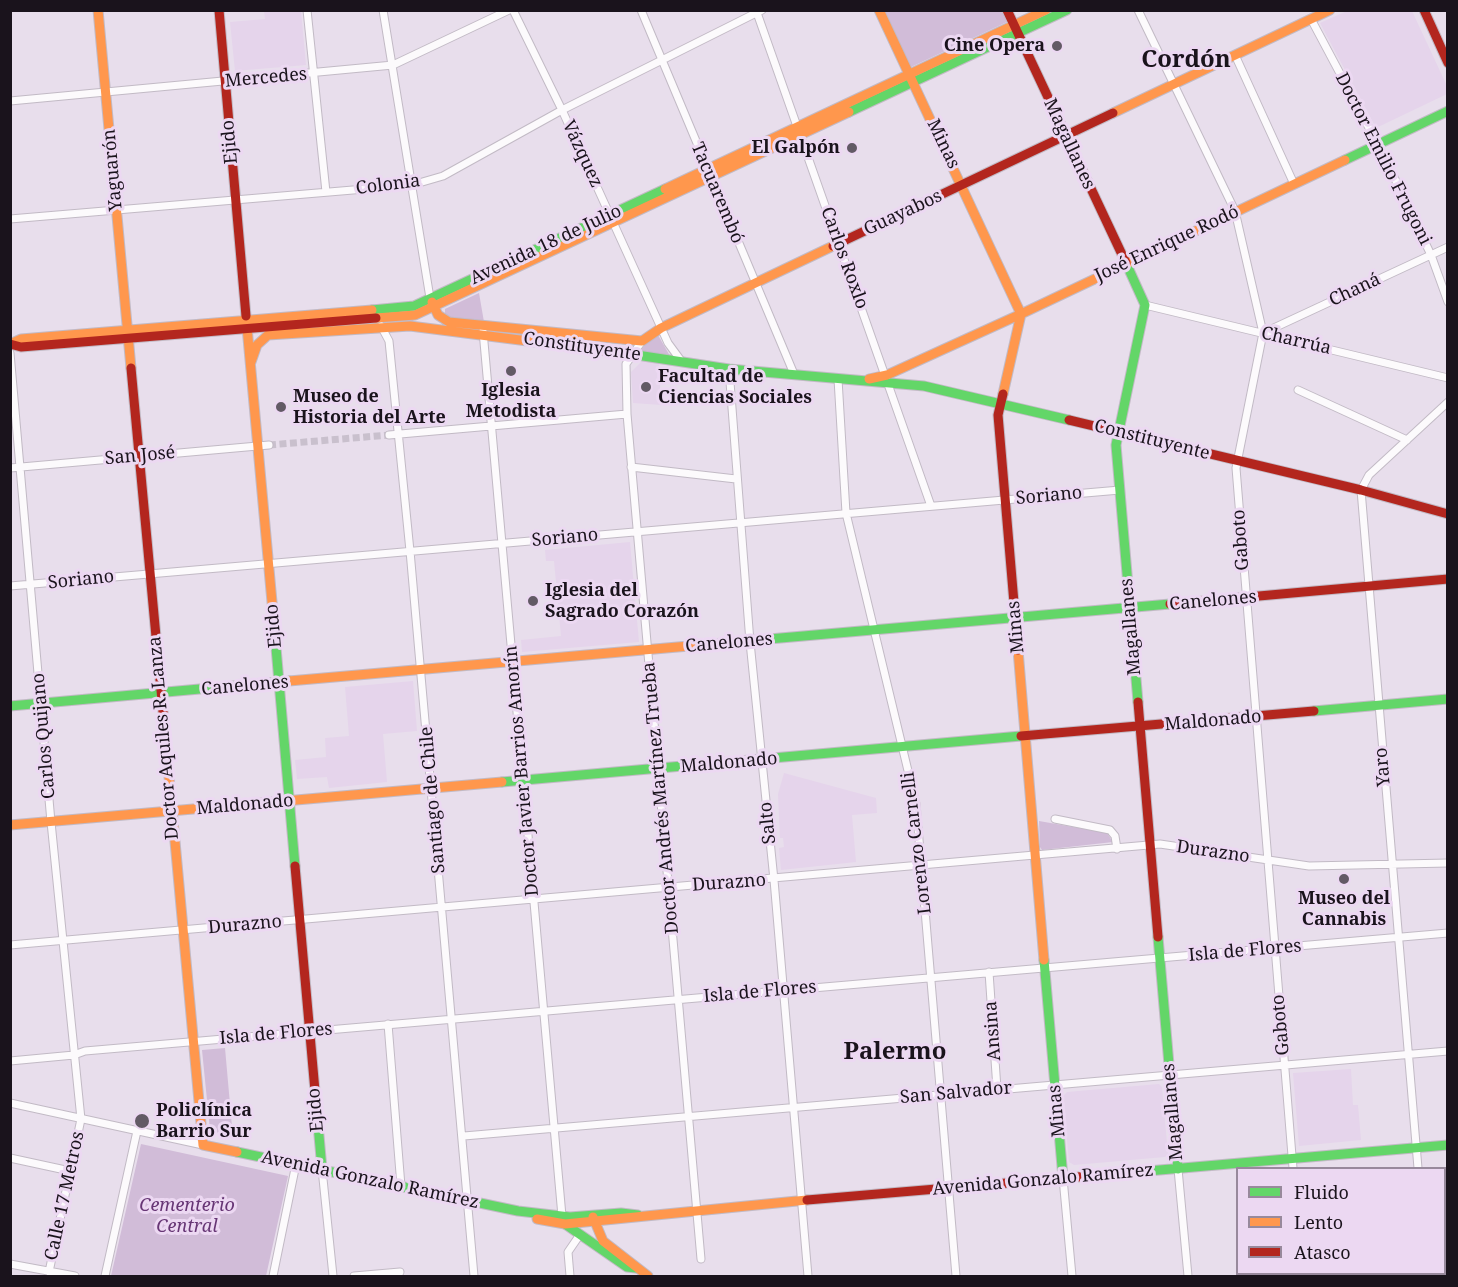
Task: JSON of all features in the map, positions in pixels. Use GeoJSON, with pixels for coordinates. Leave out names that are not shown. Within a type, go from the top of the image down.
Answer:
{"type":"FeatureCollection","features":[{"type":"Feature","properties":{"kind":"street","name":"Yaguarón"},"geometry":{"type":"LineString","coordinates":[[98,10],[129,334]]}},
{"type":"Feature","properties":{"kind":"street","name":"Ejido"},"geometry":{"type":"LineString","coordinates":[[219,10],[234,200],[333,1276]]}},
{"type":"Feature","properties":{"kind":"street"},"geometry":{"type":"LineString","coordinates":[[307,10],[326,192]]}},
{"type":"Feature","properties":{"kind":"street"},"geometry":{"type":"LineString","coordinates":[[383,10],[432,302]]}},
{"type":"Feature","properties":{"kind":"street","name":"Mercedes"},"geometry":{"type":"LineString","coordinates":[[10,100],[393,65],[511,10]]}},
{"type":"Feature","properties":{"kind":"street","name":"Vázquez"},"geometry":{"type":"LineString","coordinates":[[511,10],[562,110],[661,328],[682,362]]}},
{"type":"Feature","properties":{"kind":"street","name":"Tacuarembó"},"geometry":{"type":"LineString","coordinates":[[641,10],[794,374]]}},
{"type":"Feature","properties":{"kind":"street","name":"Minas"},"geometry":{"type":"LineString","coordinates":[[879,10],[1021,314],[1000,403],[1015,618],[1072,1276]]}},
{"type":"Feature","properties":{"kind":"street","name":"Magallanes"},"geometry":{"type":"LineString","coordinates":[[1006,10],[1145,305],[1117,432],[1129,608],[1188,1276]]}},
{"type":"Feature","properties":{"kind":"street","name":"Avenida 18 de Julio"},"geometry":{"type":"LineString","coordinates":[[1017,30],[1046,10]]}},
{"type":"Feature","properties":{"kind":"street","name":"Avenida 18 de Julio"},"geometry":{"type":"LineString","coordinates":[[10,344],[21,339],[129,334],[406,308],[432,302],[612,220],[911,78],[1067,10]]}},
{"type":"Feature","properties":{"kind":"street","name":"Gaboto"},"geometry":{"type":"LineString","coordinates":[[1138,10],[1235,211],[1263,333],[1237,461],[1245,598],[1293,1163]]}},
{"type":"Feature","properties":{"kind":"street","name":"Guayabos"},"geometry":{"type":"LineString","coordinates":[[642,341],[661,328],[1329,10]]}},
{"type":"Feature","properties":{"kind":"street"},"geometry":{"type":"LineString","coordinates":[[1424,10],[1448,63]]}},
{"type":"Feature","properties":{"kind":"street","name":"Colonia"},"geometry":{"type":"LineString","coordinates":[[10,219],[412,185],[443,176],[562,110],[758,11]]}},
{"type":"Feature","properties":{"kind":"street","name":"Carlos Roxlo"},"geometry":{"type":"LineString","coordinates":[[758,11],[931,506]]}},
{"type":"Feature","properties":{"kind":"street","name":"Doctor Emilio Frugoni"},"geometry":{"type":"LineString","coordinates":[[1311,19],[1378,143],[1431,255],[1448,302]]}},
{"type":"Feature","properties":{"kind":"street"},"geometry":{"type":"LineString","coordinates":[[1235,55],[1294,184]]}},
{"type":"Feature","properties":{"kind":"street","name":"José Enrique Rodó"},"geometry":{"type":"LineString","coordinates":[[888,380],[1235,211],[1448,111]]}},
{"type":"Feature","properties":{"kind":"street","name":"Chaná"},"geometry":{"type":"LineString","coordinates":[[1263,333],[1448,247]]}},
{"type":"Feature","properties":{"kind":"street","name":"Avenida 18 de Julio"},"geometry":{"type":"LineString","coordinates":[[246,323],[287,324],[415,315],[432,302]]}},
{"type":"Feature","properties":{"kind":"street","name":"Constituyente"},"geometry":{"type":"LineString","coordinates":[[432,302],[438,315],[449,322],[483,329],[729,369],[855,381],[888,380],[937,388],[1361,490],[1448,514]]}},
{"type":"Feature","properties":{"kind":"street","name":"Charrúa"},"geometry":{"type":"LineString","coordinates":[[1145,305],[1448,378]]}},
{"type":"Feature","properties":{"kind":"street","name":"Avenida 18 de Julio"},"geometry":{"type":"LineString","coordinates":[[287,324],[304,332]]}},
{"type":"Feature","properties":{"kind":"street","name":"Avenida 18 de Julio"},"geometry":{"type":"LineString","coordinates":[[250,362],[257,345],[268,335],[287,324]]}},
{"type":"Feature","properties":{"kind":"street","name":"Avenida 18 de Julio"},"geometry":{"type":"LineString","coordinates":[[268,335],[381,326]]}},
{"type":"Feature","properties":{"kind":"street","name":"Constituyente"},"geometry":{"type":"LineString","coordinates":[[381,326],[483,329],[642,341]]}},
{"type":"Feature","properties":{"kind":"street","name":"Santiago de Chile"},"geometry":{"type":"LineString","coordinates":[[381,326],[389,342],[393,434],[410,551],[464,1136],[474,1276]]}},
{"type":"Feature","properties":{"kind":"street","name":"Doctor Javier Barrios Amorín"},"geometry":{"type":"LineString","coordinates":[[483,329],[563,1220]]}},
{"type":"Feature","properties":{"kind":"street","name":"Doctor Aquiles R. Lanza"},"geometry":{"type":"LineString","coordinates":[[129,334],[170,812],[203,1145]]}},
{"type":"Feature","properties":{"kind":"street","name":"Doctor Andrés Martínez Trueba"},"geometry":{"type":"LineString","coordinates":[[642,341],[631,354],[624,372],[701,1259]]}},
{"type":"Feature","properties":{"kind":"street","name":"Carlos Quijano"},"geometry":{"type":"LineString","coordinates":[[10,353],[51,822],[81,1119]]}},
{"type":"Feature","properties":{"kind":"street","name":"Salto"},"geometry":{"type":"LineString","coordinates":[[729,369],[750,642],[774,880],[808,1276]]}},
{"type":"Feature","properties":{"kind":"street","name":"Lorenzo Carnelli"},"geometry":{"type":"LineString","coordinates":[[838,379],[846,513],[915,792],[956,1276]]}},
{"type":"Feature","properties":{"kind":"street"},"geometry":{"type":"LineString","coordinates":[[1298,390],[1407,440]]}},
{"type":"Feature","properties":{"kind":"street"},"geometry":{"type":"LineString","coordinates":[[1361,490],[1369,475],[1448,402]]}},
{"type":"Feature","properties":{"kind":"street"},"geometry":{"type":"LineString","coordinates":[[393,434],[627,414]]}},
{"type":"Feature","properties":{"kind":"street","name":"San José"},"geometry":{"type":"LineString","coordinates":[[10,468],[269,445]]}},
{"type":"Feature","properties":{"kind":"street"},"geometry":{"type":"LineString","coordinates":[[631,467],[736,479]]}},
{"type":"Feature","properties":{"kind":"street","name":"Soriano"},"geometry":{"type":"LineString","coordinates":[[10,586],[1120,490]]}},
{"type":"Feature","properties":{"kind":"street","name":"Yaro"},"geometry":{"type":"LineString","coordinates":[[1361,490],[1396,938],[1418,1167]]}},
{"type":"Feature","properties":{"kind":"street","name":"Canelones"},"geometry":{"type":"LineString","coordinates":[[10,706],[1448,579]]}},
{"type":"Feature","properties":{"kind":"street","name":"Maldonado"},"geometry":{"type":"LineString","coordinates":[[10,825],[1025,735],[1140,728],[1448,699]]}},
{"type":"Feature","properties":{"kind":"street"},"geometry":{"type":"LineString","coordinates":[[1054,819],[1110,830],[1115,836],[1117,849]]}},
{"type":"Feature","properties":{"kind":"street","name":"Durazno"},"geometry":{"type":"LineString","coordinates":[[10,945],[668,887],[774,880],[1160,844],[1309,866],[1448,863]]}},
{"type":"Feature","properties":{"kind":"street","name":"Isla de Flores"},"geometry":{"type":"LineString","coordinates":[[10,1061],[74,1055],[86,1051],[453,1018],[1448,933]]}},
{"type":"Feature","properties":{"kind":"street","name":"Ansina"},"geometry":{"type":"LineString","coordinates":[[988,972],[997,1089]]}},
{"type":"Feature","properties":{"kind":"street"},"geometry":{"type":"LineString","coordinates":[[388,1024],[400,1186]]}},
{"type":"Feature","properties":{"kind":"street","name":"San Salvador"},"geometry":{"type":"LineString","coordinates":[[464,1136],[555,1126],[1448,1051]]}},
{"type":"Feature","properties":{"kind":"street","name":"Avenida Gonzalo Ramírez"},"geometry":{"type":"LineString","coordinates":[[10,1103],[563,1220],[1178,1168],[1293,1163],[1448,1145]]}},
{"type":"Feature","properties":{"kind":"street","name":"Calle 17 Metros"},"geometry":{"type":"LineString","coordinates":[[49,1272],[81,1119]]}},
{"type":"Feature","properties":{"kind":"street"},"geometry":{"type":"LineString","coordinates":[[105,1276],[137,1131]]}},
{"type":"Feature","properties":{"kind":"street"},"geometry":{"type":"LineString","coordinates":[[10,1158],[70,1171]]}},
{"type":"Feature","properties":{"kind":"street"},"geometry":{"type":"LineString","coordinates":[[273,1276],[296,1164]]}},
{"type":"Feature","properties":{"kind":"street"},"geometry":{"type":"LineString","coordinates":[[594,1218],[603,1241],[648,1276]]}},
{"type":"Feature","properties":{"kind":"street"},"geometry":{"type":"LineString","coordinates":[[563,1220],[579,1236],[627,1267],[636,1268]]}},
{"type":"Feature","properties":{"kind":"street"},"geometry":{"type":"LineString","coordinates":[[570,1276],[568,1251],[579,1236]]}},
{"type":"Feature","properties":{"kind":"street"},"geometry":{"type":"LineString","coordinates":[[10,1264],[75,1276]]}},
{"type":"Feature","properties":{"kind":"street"},"geometry":{"type":"LineString","coordinates":[[354,1276],[400,1272]]}},
{"type":"Feature","properties":{"kind":"shaded area"},"geometry":{"type":"Polygon","coordinates":[[[264,11],[301,11],[306,65],[235,71],[230,22],[265,19],[264,11]]]}},
{"type":"Feature","properties":{"kind":"shaded area"},"geometry":{"type":"Polygon","coordinates":[[[1347,11],[1412,11],[1447,86],[1447,94],[1376,128],[1320,23],[1347,11]]]}},
{"type":"Feature","properties":{"kind":"shaded area","name":"Facultad de Ciencias Sociales"},"geometry":{"type":"Polygon","coordinates":[[[642,361],[659,363],[661,405],[633,403],[631,372],[642,361]]]}},
{"type":"Feature","properties":{"kind":"shaded area"},"geometry":{"type":"Polygon","coordinates":[[[630,542],[639,642],[522,652],[521,640],[561,636],[554,561],[546,561],[545,550],[630,542]]]}},
{"type":"Feature","properties":{"kind":"shaded area"},"geometry":{"type":"Polygon","coordinates":[[[413,681],[417,731],[383,734],[387,782],[329,788],[327,777],[297,779],[295,760],[326,757],[325,738],[349,736],[345,687],[413,681]]]}},
{"type":"Feature","properties":{"kind":"shaded area"},"geometry":{"type":"Polygon","coordinates":[[[784,773],[876,798],[877,813],[852,815],[856,862],[781,870],[779,848],[784,847],[783,838],[780,838],[778,794],[784,773]]]}},
{"type":"Feature","properties":{"kind":"shaded area"},"geometry":{"type":"Polygon","coordinates":[[[1351,1069],[1353,1105],[1358,1105],[1361,1140],[1299,1146],[1293,1073],[1351,1069]]]}},
{"type":"Feature","properties":{"kind":"shaded area"},"geometry":{"type":"Polygon","coordinates":[[[1159,1084],[1162,1087],[1168,1154],[1165,1157],[1074,1165],[1069,1162],[1063,1096],[1067,1092],[1159,1084]]]}},
{"type":"Feature","properties":{"kind":"green space"},"geometry":{"type":"Polygon","coordinates":[[[884,11],[1002,11],[1007,22],[911,67],[884,11]]]}},
{"type":"Feature","properties":{"kind":"green space"},"geometry":{"type":"Polygon","coordinates":[[[479,293],[484,322],[452,319],[445,314],[445,309],[479,293]]]}},
{"type":"Feature","properties":{"kind":"green space"},"geometry":{"type":"Polygon","coordinates":[[[658,335],[670,356],[640,351],[648,341],[658,335]]]}},
{"type":"Feature","properties":{"kind":"green space"},"geometry":{"type":"Polygon","coordinates":[[[1039,821],[1107,833],[1113,842],[1042,850],[1039,821]]]}},
{"type":"Feature","properties":{"kind":"green space"},"geometry":{"type":"Polygon","coordinates":[[[225,1048],[233,1138],[210,1130],[202,1050],[225,1048]]]}},
{"type":"Feature","properties":{"kind":"green space","name":"Cementerio Central"},"geometry":{"type":"Polygon","coordinates":[[[141,1144],[288,1176],[266,1276],[111,1276],[141,1144]]]}},
{"type":"Feature","properties":{"kind":"tunnel"},"geometry":{"type":"LineString","coordinates":[[269,445],[389,435]]}},
{"type":"Feature","properties":{"kind":"traffic: fast"},"geometry":{"type":"LineString","coordinates":[[849,112],[1067,10]]}},
{"type":"Feature","properties":{"kind":"traffic: fast"},"geometry":{"type":"LineString","coordinates":[[1345,160],[1448,111]]}},
{"type":"Feature","properties":{"kind":"traffic: fast"},"geometry":{"type":"LineString","coordinates":[[372,310],[414,306],[665,189]]}},
{"type":"Feature","properties":{"kind":"traffic: fast"},"geometry":{"type":"LineString","coordinates":[[1126,263],[1145,305],[1116,445],[1138,702]]}},
{"type":"Feature","properties":{"kind":"traffic: fast"},"geometry":{"type":"LineString","coordinates":[[630,354],[729,369],[924,386],[1069,420]]}},
{"type":"Feature","properties":{"kind":"traffic: fast"},"geometry":{"type":"LineString","coordinates":[[769,639],[1170,604]]}},
{"type":"Feature","properties":{"kind":"traffic: fast"},"geometry":{"type":"LineString","coordinates":[[273,613],[295,866]]}},
{"type":"Feature","properties":{"kind":"traffic: fast"},"geometry":{"type":"LineString","coordinates":[[10,706],[289,681]]}},
{"type":"Feature","properties":{"kind":"traffic: fast"},"geometry":{"type":"LineString","coordinates":[[1314,711],[1448,699]]}},
{"type":"Feature","properties":{"kind":"traffic: fast"},"geometry":{"type":"LineString","coordinates":[[502,782],[1021,736]]}},
{"type":"Feature","properties":{"kind":"traffic: fast"},"geometry":{"type":"LineString","coordinates":[[1158,937],[1178,1169]]}},
{"type":"Feature","properties":{"kind":"traffic: fast"},"geometry":{"type":"LineString","coordinates":[[1044,960],[1063,1178]]}},
{"type":"Feature","properties":{"kind":"traffic: fast"},"geometry":{"type":"LineString","coordinates":[[315,1091],[322,1169]]}},
{"type":"Feature","properties":{"kind":"traffic: fast"},"geometry":{"type":"LineString","coordinates":[[1148,1171],[1448,1145]]}},
{"type":"Feature","properties":{"kind":"traffic: fast"},"geometry":{"type":"LineString","coordinates":[[237,1152],[518,1211],[570,1217],[621,1213],[638,1215]]}},
{"type":"Feature","properties":{"kind":"traffic: fast"},"geometry":{"type":"LineString","coordinates":[[565,1224],[627,1267],[636,1268]]}},
{"type":"Feature","properties":{"kind":"traffic: slow"},"geometry":{"type":"LineString","coordinates":[[98,10],[131,368]]}},
{"type":"Feature","properties":{"kind":"traffic: slow"},"geometry":{"type":"LineString","coordinates":[[879,10],[1021,314],[1003,394]]}},
{"type":"Feature","properties":{"kind":"traffic: slow"},"geometry":{"type":"LineString","coordinates":[[665,189],[1046,10]]}},
{"type":"Feature","properties":{"kind":"traffic: slow"},"geometry":{"type":"LineString","coordinates":[[1113,113],[1330,10]]}},
{"type":"Feature","properties":{"kind":"traffic: slow"},"geometry":{"type":"LineString","coordinates":[[376,318],[415,315],[849,112]]}},
{"type":"Feature","properties":{"kind":"traffic: slow"},"geometry":{"type":"LineString","coordinates":[[869,379],[887,375],[1021,314],[1345,160]]}},
{"type":"Feature","properties":{"kind":"traffic: slow"},"geometry":{"type":"LineString","coordinates":[[432,302],[438,315],[449,322],[642,341],[661,328],[833,246]]}},
{"type":"Feature","properties":{"kind":"traffic: slow"},"geometry":{"type":"LineString","coordinates":[[10,344],[21,339],[372,310]]}},
{"type":"Feature","properties":{"kind":"traffic: slow"},"geometry":{"type":"LineString","coordinates":[[246,316],[273,613]]}},
{"type":"Feature","properties":{"kind":"traffic: slow"},"geometry":{"type":"LineString","coordinates":[[251,362],[257,345],[268,335],[410,326],[630,354]]}},
{"type":"Feature","properties":{"kind":"traffic: slow"},"geometry":{"type":"LineString","coordinates":[[289,681],[769,639]]}},
{"type":"Feature","properties":{"kind":"traffic: slow"},"geometry":{"type":"LineString","coordinates":[[1018,650],[1044,960]]}},
{"type":"Feature","properties":{"kind":"traffic: slow"},"geometry":{"type":"LineString","coordinates":[[166,744],[203,1145],[237,1152]]}},
{"type":"Feature","properties":{"kind":"traffic: slow"},"geometry":{"type":"LineString","coordinates":[[10,825],[502,782]]}},
{"type":"Feature","properties":{"kind":"traffic: slow"},"geometry":{"type":"LineString","coordinates":[[537,1219],[565,1224],[807,1200]]}},
{"type":"Feature","properties":{"kind":"traffic: slow"},"geometry":{"type":"LineString","coordinates":[[593,1217],[603,1241],[648,1276]]}},
{"type":"Feature","properties":{"kind":"traffic: jam"},"geometry":{"type":"LineString","coordinates":[[219,10],[246,316]]}},
{"type":"Feature","properties":{"kind":"traffic: jam"},"geometry":{"type":"LineString","coordinates":[[1007,10],[1126,263]]}},
{"type":"Feature","properties":{"kind":"traffic: jam"},"geometry":{"type":"LineString","coordinates":[[1424,10],[1448,63]]}},
{"type":"Feature","properties":{"kind":"traffic: jam"},"geometry":{"type":"LineString","coordinates":[[833,246],[1113,113]]}},
{"type":"Feature","properties":{"kind":"traffic: jam"},"geometry":{"type":"LineString","coordinates":[[10,344],[21,347],[376,318]]}},
{"type":"Feature","properties":{"kind":"traffic: jam"},"geometry":{"type":"LineString","coordinates":[[131,368],[166,744]]}},
{"type":"Feature","properties":{"kind":"traffic: jam"},"geometry":{"type":"LineString","coordinates":[[1003,394],[998,415],[1018,650]]}},
{"type":"Feature","properties":{"kind":"traffic: jam"},"geometry":{"type":"LineString","coordinates":[[1069,420],[1361,490],[1448,514]]}},
{"type":"Feature","properties":{"kind":"traffic: jam"},"geometry":{"type":"LineString","coordinates":[[1170,604],[1448,579]]}},
{"type":"Feature","properties":{"kind":"traffic: jam"},"geometry":{"type":"LineString","coordinates":[[1138,702],[1158,937]]}},
{"type":"Feature","properties":{"kind":"traffic: jam"},"geometry":{"type":"LineString","coordinates":[[1021,736],[1314,711]]}},
{"type":"Feature","properties":{"kind":"traffic: jam"},"geometry":{"type":"LineString","coordinates":[[295,866],[315,1091]]}},
{"type":"Feature","properties":{"kind":"traffic: jam"},"geometry":{"type":"LineString","coordinates":[[807,1200],[1148,1171]]}},
{"type":"Feature","properties":{"kind":"place","name":"Cine Opera"},"geometry":{"type":"Point","coordinates":[1057,46]}},
{"type":"Feature","properties":{"kind":"place","name":"El Galpón"},"geometry":{"type":"Point","coordinates":[852,148]}},
{"type":"Feature","properties":{"kind":"place","name":"Iglesia Metodista"},"geometry":{"type":"Point","coordinates":[511,371]}},
{"type":"Feature","properties":{"kind":"place","name":"Facultad de Ciencias Sociales"},"geometry":{"type":"Point","coordinates":[646,387]}},
{"type":"Feature","properties":{"kind":"place","name":"Museo de Historia del Arte"},"geometry":{"type":"Point","coordinates":[281,407]}},
{"type":"Feature","properties":{"kind":"place","name":"Iglesia del Sagrado Corazón"},"geometry":{"type":"Point","coordinates":[533,601]}},
{"type":"Feature","properties":{"kind":"place","name":"Museo del Cannabis"},"geometry":{"type":"Point","coordinates":[1344,879]}},
{"type":"Feature","properties":{"kind":"place","name":"Policlínica Barrio Sur"},"geometry":{"type":"Point","coordinates":[142,1121]}},
{"type":"Feature","properties":{"kind":"district","name":"Cordón"},"geometry":{"type":"Point","coordinates":[1186,60]}},
{"type":"Feature","properties":{"kind":"district","name":"Palermo"},"geometry":{"type":"Point","coordinates":[895,1052]}}]}
